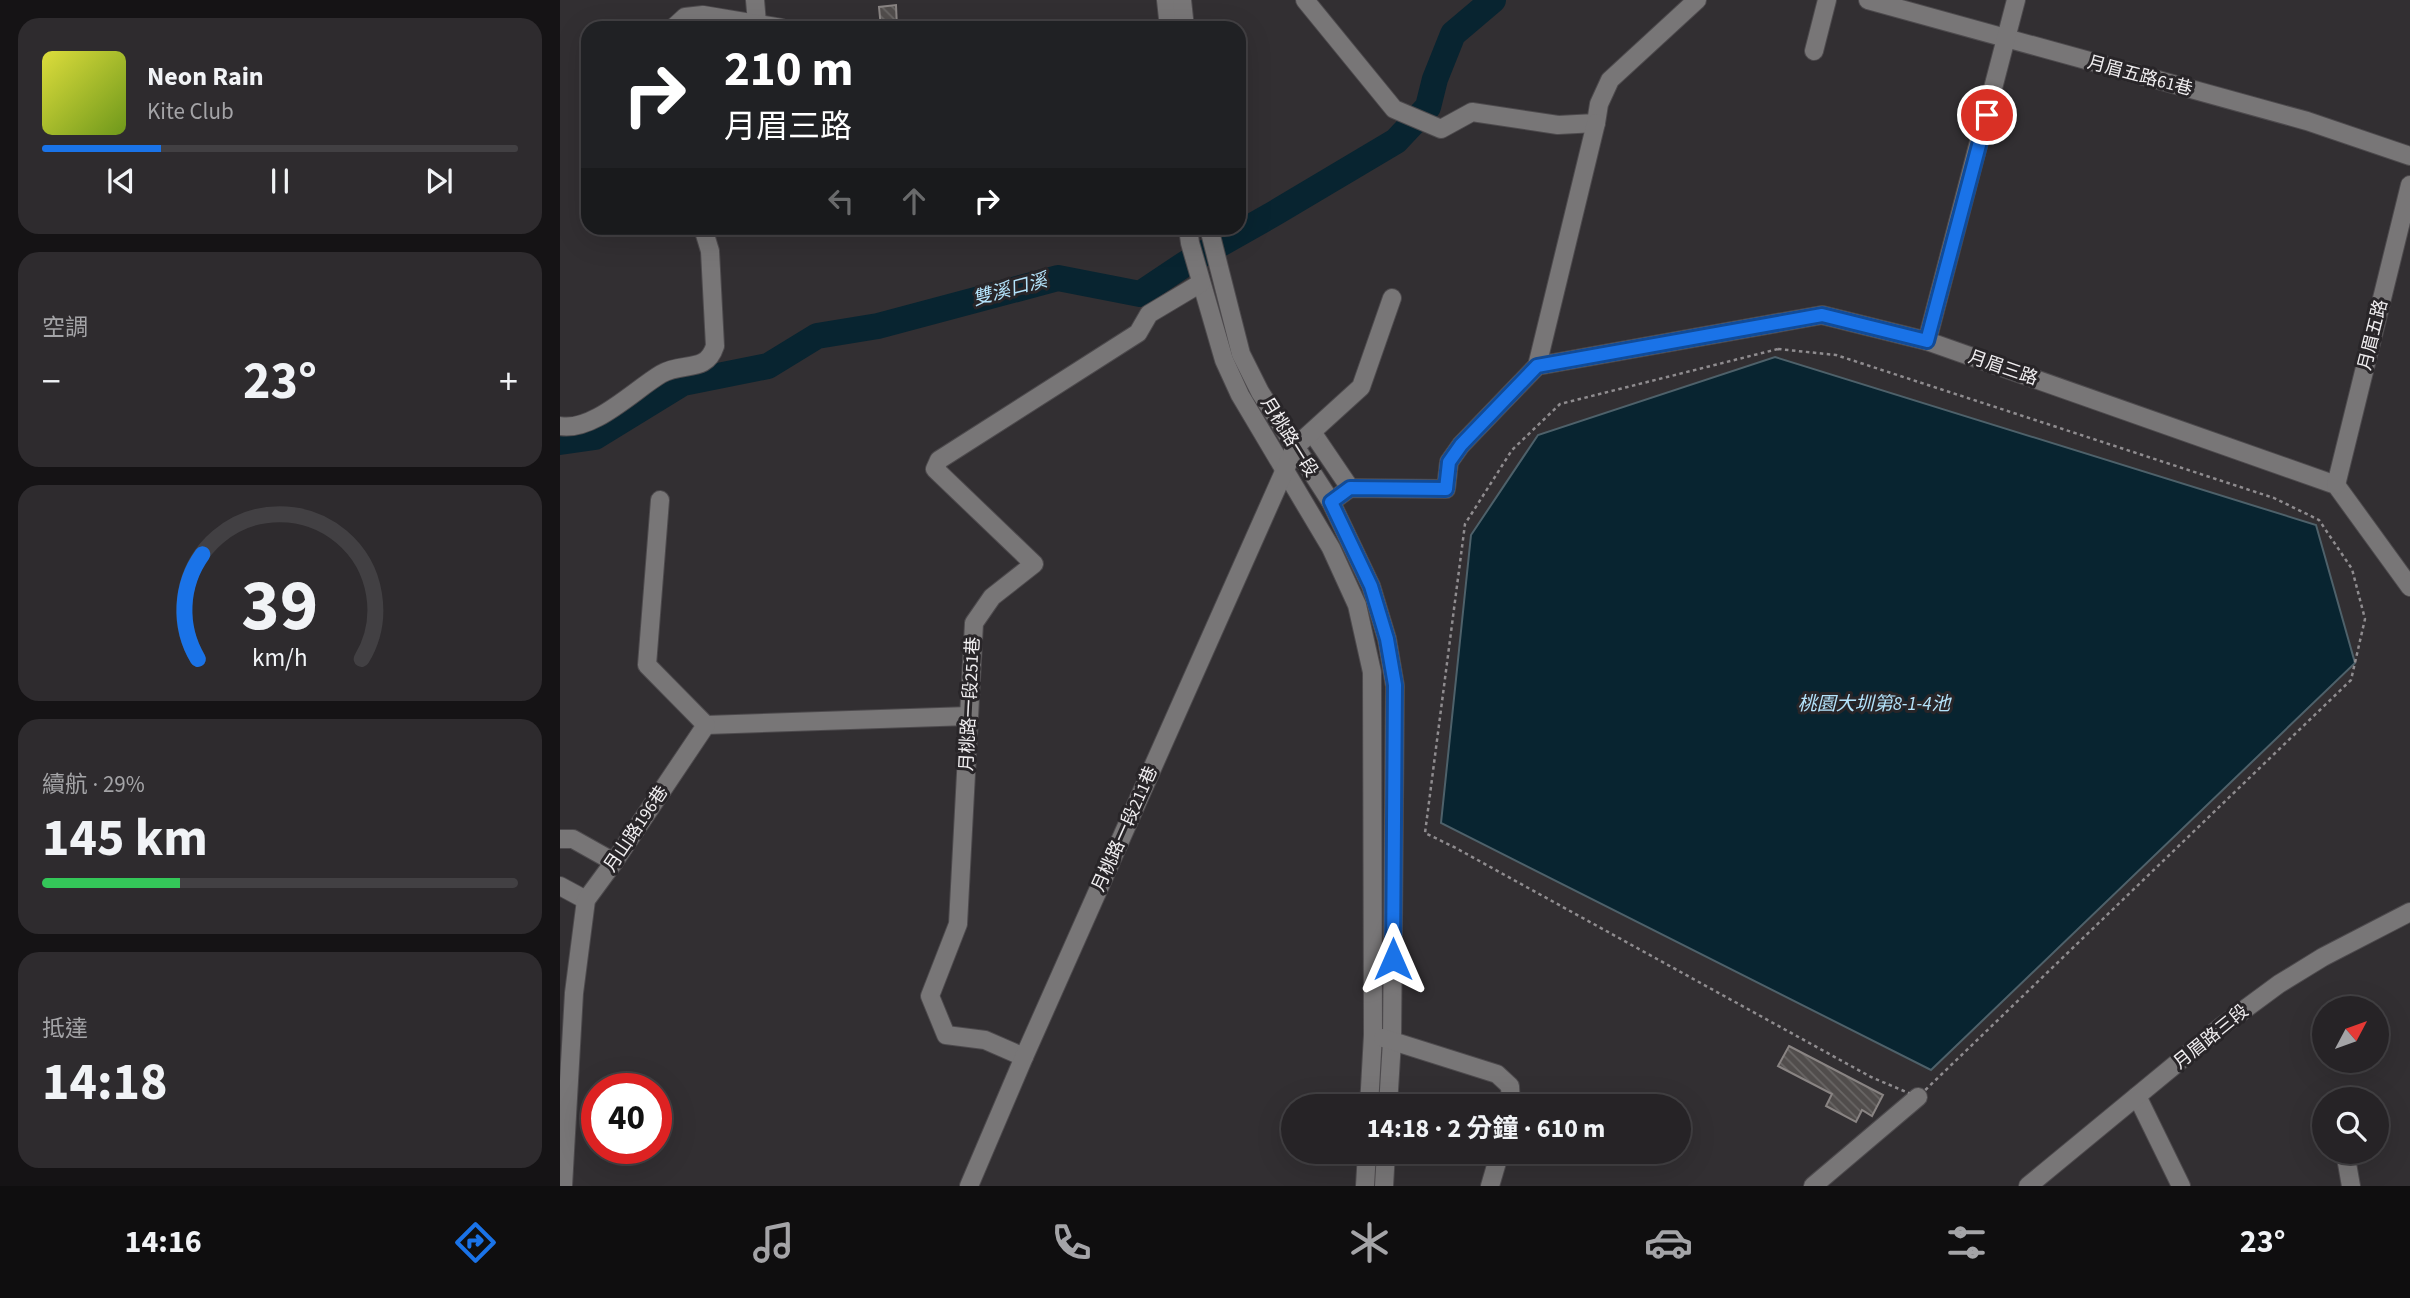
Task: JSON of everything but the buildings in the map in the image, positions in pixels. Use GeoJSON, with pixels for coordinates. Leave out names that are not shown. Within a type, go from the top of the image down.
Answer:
{"type":"FeatureCollection","features":[{"type":"Feature","properties":{"kind":"street"},"geometry":{"type":"LineString","coordinates":[[755,0],[757,21]]}},
{"type":"Feature","properties":{"kind":"street"},"geometry":{"type":"LineString","coordinates":[[1166,0],[1175,21]]}},
{"type":"Feature","properties":{"kind":"street"},"geometry":{"type":"LineString","coordinates":[[1178,21],[1182,0]]}},
{"type":"Feature","properties":{"kind":"street"},"geometry":{"type":"LineString","coordinates":[[1305,0],[1394,108],[1441,129],[1472,112],[1558,125],[1596,123]]}},
{"type":"Feature","properties":{"kind":"street"},"geometry":{"type":"LineString","coordinates":[[1331,502],[1350,488],[1446,489],[1449,462],[1461,445],[1537,366],[1599,104],[1610,80],[1697,0]]}},
{"type":"Feature","properties":{"kind":"street"},"geometry":{"type":"LineString","coordinates":[[1814,51],[1827,0]]}},
{"type":"Feature","properties":{"kind":"street","name":"月眉五路61巷"},"geometry":{"type":"LineString","coordinates":[[1868,0],[2306,121],[2410,156]]}},
{"type":"Feature","properties":{"kind":"street"},"geometry":{"type":"LineString","coordinates":[[1927,341],[2015,0]]}},
{"type":"Feature","properties":{"kind":"street"},"geometry":{"type":"LineString","coordinates":[[681,21],[704,15],[744,21]]}},
{"type":"Feature","properties":{"kind":"street","name":"月眉五路"},"geometry":{"type":"LineString","coordinates":[[2336,485],[2410,185]]}},
{"type":"Feature","properties":{"kind":"street"},"geometry":{"type":"LineString","coordinates":[[560,426],[568,428],[579,425],[604,413],[663,373],[678,367],[705,363],[712,358],[715,346],[710,251],[705,235]]}},
{"type":"Feature","properties":{"kind":"street","name":"月桃路一段"},"geometry":{"type":"LineString","coordinates":[[1189,235],[1224,360],[1240,395],[1331,548],[1357,605],[1372,672],[1373,1035],[1370,1094]]}},
{"type":"Feature","properties":{"kind":"street","name":"月桃路一段"},"geometry":{"type":"LineString","coordinates":[[1211,235],[1241,354],[1260,391],[1331,502],[1371,586],[1387,639],[1395,685],[1392,1041],[1389,1094]]}},
{"type":"Feature","properties":{"kind":"street","name":"月桃路一段251巷"},"geometry":{"type":"LineString","coordinates":[[1024,1057],[985,1040],[946,1035],[930,996],[958,924],[974,624],[992,597],[1034,564],[935,469],[939,460],[1138,333],[1149,314],[1200,279]]}},
{"type":"Feature","properties":{"kind":"street"},"geometry":{"type":"LineString","coordinates":[[1295,447],[1361,387],[1392,298]]}},
{"type":"Feature","properties":{"kind":"street","name":"月眉三路"},"geometry":{"type":"LineString","coordinates":[[1537,366],[1822,315],[1927,341],[2336,485]]}},
{"type":"Feature","properties":{"kind":"street"},"geometry":{"type":"LineString","coordinates":[[1312,432],[1350,488]]}},
{"type":"Feature","properties":{"kind":"street","name":"月桃路一段211巷"},"geometry":{"type":"LineString","coordinates":[[969,1186],[1295,447]]}},
{"type":"Feature","properties":{"kind":"street"},"geometry":{"type":"LineString","coordinates":[[2336,485],[2410,587]]}},
{"type":"Feature","properties":{"kind":"street"},"geometry":{"type":"LineString","coordinates":[[660,500],[647,664],[706,726],[970,716]]}},
{"type":"Feature","properties":{"kind":"street","name":"月山路196巷"},"geometry":{"type":"LineString","coordinates":[[563,1186],[574,993],[586,900],[706,726]]}},
{"type":"Feature","properties":{"kind":"street"},"geometry":{"type":"LineString","coordinates":[[560,839],[573,839],[614,862]]}},
{"type":"Feature","properties":{"kind":"street"},"geometry":{"type":"LineString","coordinates":[[560,886],[586,900]]}},
{"type":"Feature","properties":{"kind":"street","name":"月眉路三段"},"geometry":{"type":"LineString","coordinates":[[2028,1186],[2222,1026],[2278,984],[2323,957],[2410,912]]}},
{"type":"Feature","properties":{"kind":"street"},"geometry":{"type":"LineString","coordinates":[[1373,1035],[1497,1074],[1510,1086],[1510,1094]]}},
{"type":"Feature","properties":{"kind":"street"},"geometry":{"type":"LineString","coordinates":[[2137,1096],[2181,1186]]}},
{"type":"Feature","properties":{"kind":"street"},"geometry":{"type":"LineString","coordinates":[[1814,1186],[1918,1097]]}},
{"type":"Feature","properties":{"kind":"street"},"geometry":{"type":"LineString","coordinates":[[1365,1186],[1366,1164]]}},
{"type":"Feature","properties":{"kind":"street"},"geometry":{"type":"LineString","coordinates":[[1384,1186],[1385,1164]]}},
{"type":"Feature","properties":{"kind":"street"},"geometry":{"type":"LineString","coordinates":[[1490,1186],[1496,1164]]}},
{"type":"Feature","properties":{"kind":"street"},"geometry":{"type":"LineString","coordinates":[[2347,1164],[2351,1186]]}},
{"type":"Feature","properties":{"kind":"path"},"geometry":{"type":"LineString","coordinates":[[1778,349],[1836,355],[2274,498],[2319,520],[2352,569],[2365,619],[2351,680],[1918,1097],[1871,1077],[1425,833],[1465,523],[1512,450],[1560,404],[1778,349]]}},
{"type":"Feature","properties":{"kind":"water","name":"桃園大圳第8-1-4池"},"geometry":{"type":"Polygon","coordinates":[[[1775,357],[2316,525],[2355,663],[1931,1070],[1441,823],[1471,535],[1538,435],[1775,357]]]}},
{"type":"Feature","properties":{"kind":"waterway","name":"雙溪口溪"},"geometry":{"type":"LineString","coordinates":[[1246,229],[1396,141],[1428,107],[1435,79],[1453,34],[1493,0]]}},
{"type":"Feature","properties":{"kind":"waterway","name":"雙溪口溪"},"geometry":{"type":"LineString","coordinates":[[560,442],[595,437],[683,383],[768,366],[817,336],[878,326],[1058,278],[1140,294],[1236,235]]}},
{"type":"Feature","properties":{"kind":"route"},"geometry":{"type":"LineString","coordinates":[[1393,959],[1395,685],[1387,639],[1371,586],[1331,502],[1350,488],[1446,489],[1449,462],[1461,445],[1537,366],[1822,315],[1927,341],[1987,115]]}}]}
